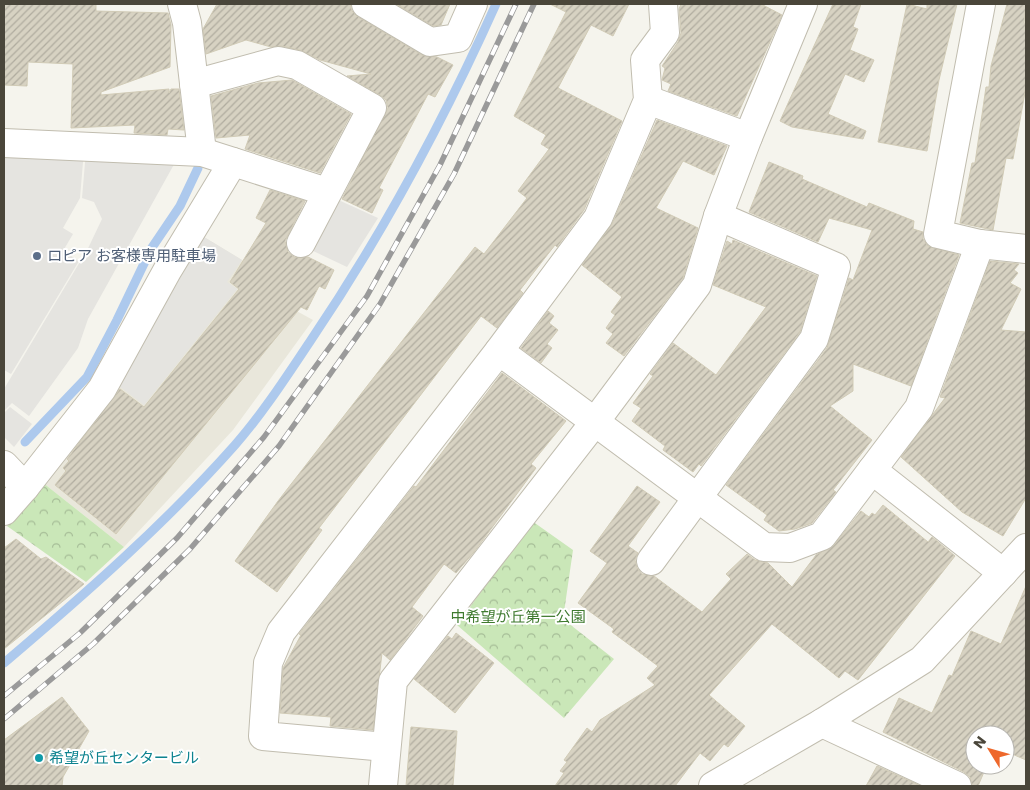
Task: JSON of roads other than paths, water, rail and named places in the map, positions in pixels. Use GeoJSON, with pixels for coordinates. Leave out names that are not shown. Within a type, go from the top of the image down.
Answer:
{"type":"FeatureCollection","features":[{"type":"Feature","properties":{"kind":"street"},"geometry":{"type":"LineString","coordinates":[[366,4],[430,42],[458,38],[473,4]]}},
{"type":"Feature","properties":{"kind":"street"},"geometry":{"type":"LineString","coordinates":[[386,747],[263,736],[268,663],[281,632],[499,351],[598,218],[648,100],[645,60],[665,33],[663,4]]}},
{"type":"Feature","properties":{"kind":"street"},"geometry":{"type":"LineString","coordinates":[[383,786],[393,681],[594,423],[697,285],[718,216],[748,137],[803,4]]}},
{"type":"Feature","properties":{"kind":"street"},"geometry":{"type":"LineString","coordinates":[[981,4],[938,234],[980,244],[1026,249]]}},
{"type":"Feature","properties":{"kind":"street"},"geometry":{"type":"LineString","coordinates":[[188,10],[202,152]]}},
{"type":"Feature","properties":{"kind":"street"},"geometry":{"type":"LineString","coordinates":[[194,84],[278,61],[298,65],[372,108],[301,244]]}},
{"type":"Feature","properties":{"kind":"street"},"geometry":{"type":"LineString","coordinates":[[648,100],[748,137]]}},
{"type":"Feature","properties":{"kind":"street"},"geometry":{"type":"LineString","coordinates":[[4,143],[202,152],[327,192]]}},
{"type":"Feature","properties":{"kind":"street"},"geometry":{"type":"LineString","coordinates":[[4,511],[102,389],[167,270],[233,162]]}},
{"type":"Feature","properties":{"kind":"street"},"geometry":{"type":"LineString","coordinates":[[651,561],[814,339],[836,267],[718,216]]}},
{"type":"Feature","properties":{"kind":"street"},"geometry":{"type":"LineString","coordinates":[[499,351],[764,548],[790,548],[822,536],[919,408],[980,244]]}},
{"type":"Feature","properties":{"kind":"street"},"geometry":{"type":"LineString","coordinates":[[4,465],[25,487]]}},
{"type":"Feature","properties":{"kind":"street"},"geometry":{"type":"LineString","coordinates":[[872,470],[1003,574]]}},
{"type":"Feature","properties":{"kind":"street"},"geometry":{"type":"LineString","coordinates":[[713,786],[822,723],[922,660],[1026,548]]}},
{"type":"Feature","properties":{"kind":"street"},"geometry":{"type":"LineString","coordinates":[[822,723],[956,786]]}},
{"type":"Feature","properties":{"kind":"waterway"},"geometry":{"type":"LineString","coordinates":[[4,663],[94,585],[181,503],[235,445],[265,407],[363,260],[433,134],[496,4]]}},
{"type":"Feature","properties":{"kind":"waterway"},"geometry":{"type":"LineString","coordinates":[[25,442],[87,377],[151,249],[180,206],[198,168]]}},
{"type":"Feature","properties":{"kind":"railway"},"geometry":{"type":"LineString","coordinates":[[4,696],[80,633],[177,538],[264,437],[367,296],[440,165],[516,4]]}},
{"type":"Feature","properties":{"kind":"railway"},"geometry":{"type":"LineString","coordinates":[[4,719],[93,644],[190,549],[279,446],[380,304],[454,174],[534,4]]}},
{"type":"Feature","properties":{"kind":"place","name":"ロピア お客様専用駐車場"},"geometry":{"type":"Point","coordinates":[37,256]}},
{"type":"Feature","properties":{"kind":"place","name":"希望が丘センタービル"},"geometry":{"type":"Point","coordinates":[39,758]}},
{"type":"Feature","properties":{"kind":"park label","name":"中希望が丘第一公園"},"geometry":{"type":"Point","coordinates":[518,617]}}]}
